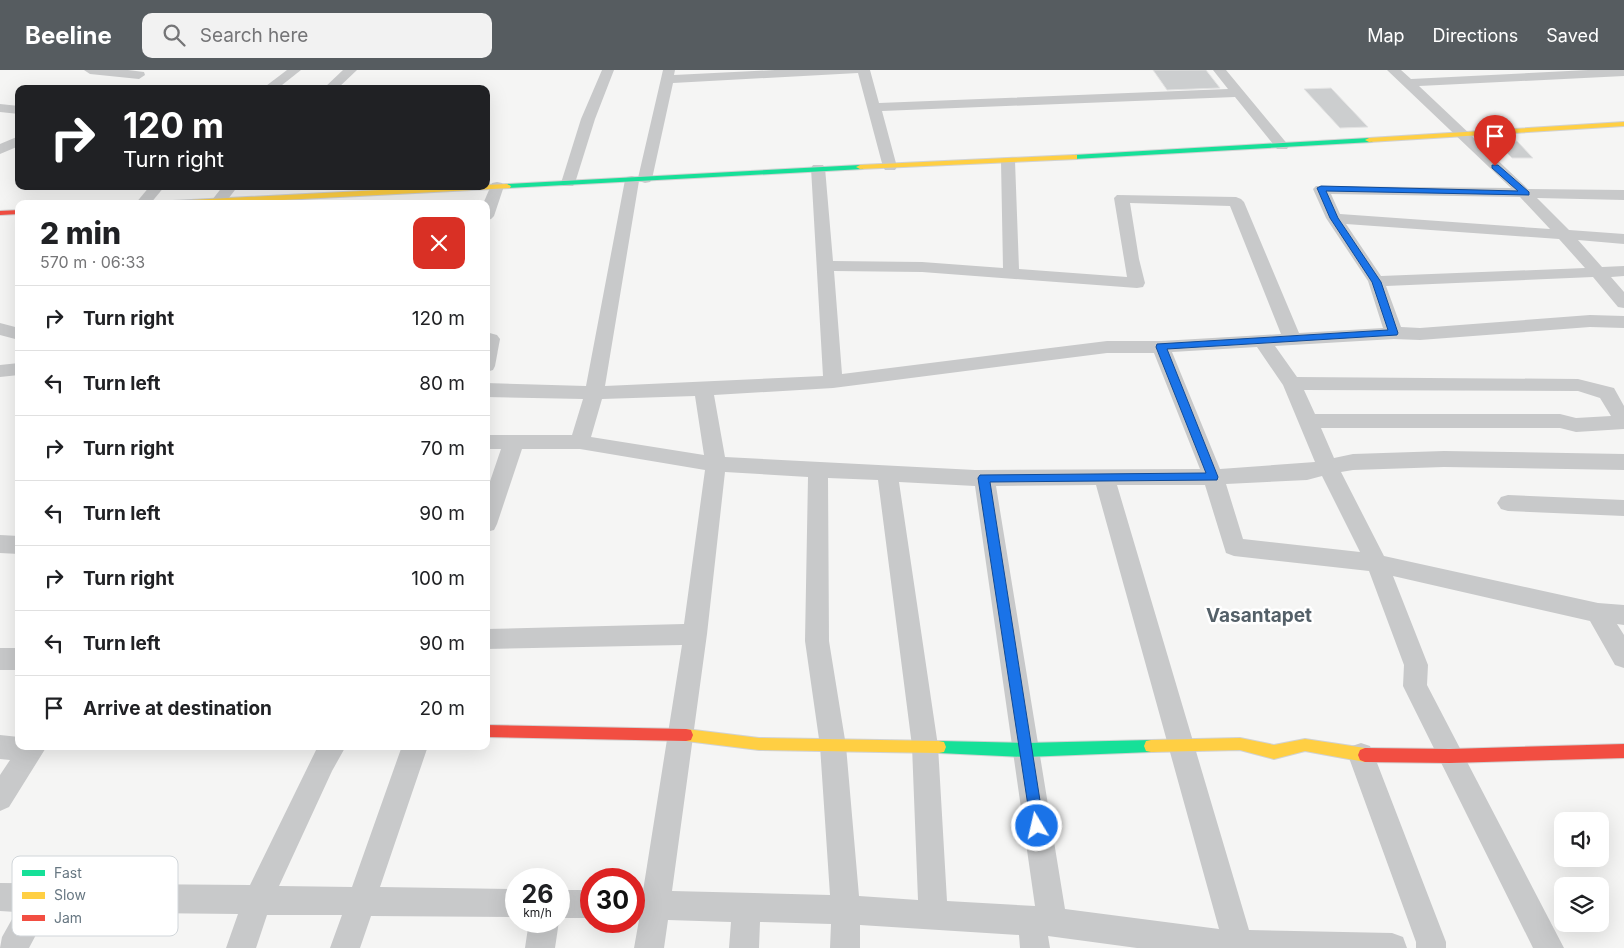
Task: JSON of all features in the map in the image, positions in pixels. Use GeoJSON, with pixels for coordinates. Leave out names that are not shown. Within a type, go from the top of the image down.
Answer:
{"type":"FeatureCollection","features":[{"type":"Feature","properties":{"kind":"street"},"geometry":{"type":"LineString","coordinates":[[90,70],[143,72]]}},
{"type":"Feature","properties":{"kind":"street"},"geometry":{"type":"LineString","coordinates":[[274,85],[295,70]]}},
{"type":"Feature","properties":{"kind":"street"},"geometry":{"type":"LineString","coordinates":[[334,85],[351,70]]}},
{"type":"Feature","properties":{"kind":"street"},"geometry":{"type":"LineString","coordinates":[[568,183],[588,120],[608,70]]}},
{"type":"Feature","properties":{"kind":"street"},"geometry":{"type":"LineString","coordinates":[[580,442],[594,393],[638,180],[668,74],[856,70]]}},
{"type":"Feature","properties":{"kind":"street"},"geometry":{"type":"LineString","coordinates":[[864,70],[890,167]]}},
{"type":"Feature","properties":{"kind":"street"},"geometry":{"type":"LineString","coordinates":[[1219,70],[1282,146]]}},
{"type":"Feature","properties":{"kind":"street"},"geometry":{"type":"LineString","coordinates":[[1392,70],[1464,133],[1495,166],[1526,194],[1565,235],[1624,303]]}},
{"type":"Feature","properties":{"kind":"street"},"geometry":{"type":"LineString","coordinates":[[1407,83],[1624,71]]}},
{"type":"Feature","properties":{"kind":"street"},"geometry":{"type":"LineString","coordinates":[[124,84],[143,72]]}},
{"type":"Feature","properties":{"kind":"street"},"geometry":{"type":"LineString","coordinates":[[874,107],[1239,93]]}},
{"type":"Feature","properties":{"kind":"street"},"geometry":{"type":"LineString","coordinates":[[0,108],[15,110]]}},
{"type":"Feature","properties":{"kind":"street"},"geometry":{"type":"LineString","coordinates":[[490,186],[638,180],[818,168],[890,167],[1282,146],[1624,124]]}},
{"type":"Feature","properties":{"kind":"street"},"geometry":{"type":"LineString","coordinates":[[0,150],[15,142]]}},
{"type":"Feature","properties":{"kind":"street"},"geometry":{"type":"LineString","coordinates":[[1008,161],[1011,273]]}},
{"type":"Feature","properties":{"kind":"street"},"geometry":{"type":"LineString","coordinates":[[818,168],[833,382]]}},
{"type":"Feature","properties":{"kind":"street"},"geometry":{"type":"LineString","coordinates":[[490,205],[497,186]]}},
{"type":"Feature","properties":{"kind":"street"},"geometry":{"type":"LineString","coordinates":[[1394,333],[1376,282],[1334,218],[1321,188],[1624,195]]}},
{"type":"Feature","properties":{"kind":"street"},"geometry":{"type":"LineString","coordinates":[[146,200],[154,190]]}},
{"type":"Feature","properties":{"kind":"street"},"geometry":{"type":"LineString","coordinates":[[220,200],[228,190]]}},
{"type":"Feature","properties":{"kind":"street"},"geometry":{"type":"LineString","coordinates":[[220,200],[418,190]]}},
{"type":"Feature","properties":{"kind":"street"},"geometry":{"type":"LineString","coordinates":[[825,266],[922,267],[1137,283],[1131,259],[1122,198],[1236,202],[1292,338]]}},
{"type":"Feature","properties":{"kind":"street"},"geometry":{"type":"LineString","coordinates":[[0,213],[15,212]]}},
{"type":"Feature","properties":{"kind":"street"},"geometry":{"type":"LineString","coordinates":[[1334,218],[1624,239]]}},
{"type":"Feature","properties":{"kind":"street"},"geometry":{"type":"LineString","coordinates":[[1376,282],[1624,271]]}},
{"type":"Feature","properties":{"kind":"street"},"geometry":{"type":"LineString","coordinates":[[490,390],[619,393],[833,382],[1107,347],[1161,347],[1292,338],[1394,333],[1420,334],[1590,321],[1624,322]]}},
{"type":"Feature","properties":{"kind":"street"},"geometry":{"type":"LineString","coordinates":[[0,329],[15,333]]}},
{"type":"Feature","properties":{"kind":"street"},"geometry":{"type":"LineString","coordinates":[[1261,340],[1292,383],[1328,468],[1377,563],[1416,665],[1415,686],[1549,948]]}},
{"type":"Feature","properties":{"kind":"street"},"geometry":{"type":"LineString","coordinates":[[1161,347],[1213,477],[1234,547],[1377,563],[1598,613],[1624,615]]}},
{"type":"Feature","properties":{"kind":"street"},"geometry":{"type":"LineString","coordinates":[[0,371],[15,369]]}},
{"type":"Feature","properties":{"kind":"street"},"geometry":{"type":"LineString","coordinates":[[1292,383],[1578,385],[1607,393],[1624,422],[1576,425],[1560,421],[1308,421]]}},
{"type":"Feature","properties":{"kind":"street"},"geometry":{"type":"LineString","coordinates":[[645,900],[680,734],[695,634],[716,464],[703,389]]}},
{"type":"Feature","properties":{"kind":"street"},"geometry":{"type":"LineString","coordinates":[[490,442],[580,442],[716,464],[984,478],[1213,477],[1307,472],[1353,462],[1444,459],[1624,462]]}},
{"type":"Feature","properties":{"kind":"street"},"geometry":{"type":"LineString","coordinates":[[490,512],[514,442]]}},
{"type":"Feature","properties":{"kind":"street"},"geometry":{"type":"LineString","coordinates":[[818,469],[817,641],[832,746],[846,910],[845,948]]}},
{"type":"Feature","properties":{"kind":"street"},"geometry":{"type":"LineString","coordinates":[[887,473],[925,746],[933,916]]}},
{"type":"Feature","properties":{"kind":"street"},"geometry":{"type":"LineString","coordinates":[[1104,477],[1238,946]]}},
{"type":"Feature","properties":{"kind":"street"},"geometry":{"type":"LineString","coordinates":[[984,478],[1025,750],[1039,930]]}},
{"type":"Feature","properties":{"kind":"street"},"geometry":{"type":"LineString","coordinates":[[1508,503],[1624,508]]}},
{"type":"Feature","properties":{"kind":"street"},"geometry":{"type":"LineString","coordinates":[[0,544],[15,545]]}},
{"type":"Feature","properties":{"kind":"street"},"geometry":{"type":"LineString","coordinates":[[1598,613],[1624,658]]}},
{"type":"Feature","properties":{"kind":"street"},"geometry":{"type":"LineString","coordinates":[[490,639],[695,634]]}},
{"type":"Feature","properties":{"kind":"street"},"geometry":{"type":"LineString","coordinates":[[0,659],[15,660]]}},
{"type":"Feature","properties":{"kind":"street"},"geometry":{"type":"LineString","coordinates":[[490,731],[680,734],[759,744],[925,746],[1025,750],[1240,744],[1274,752],[1305,745],[1362,755],[1450,756],[1624,750]]}},
{"type":"Feature","properties":{"kind":"street"},"geometry":{"type":"LineString","coordinates":[[0,746],[15,747]]}},
{"type":"Feature","properties":{"kind":"street"},"geometry":{"type":"LineString","coordinates":[[0,798],[31,750]]}},
{"type":"Feature","properties":{"kind":"street"},"geometry":{"type":"LineString","coordinates":[[241,948],[258,900],[323,762],[331,750]]}},
{"type":"Feature","properties":{"kind":"street"},"geometry":{"type":"LineString","coordinates":[[345,948],[414,750]]}},
{"type":"Feature","properties":{"kind":"street"},"geometry":{"type":"LineString","coordinates":[[1362,755],[1431,942],[1431,948]]}},
{"type":"Feature","properties":{"kind":"street"},"geometry":{"type":"LineString","coordinates":[[178,899],[505,903]]}},
{"type":"Feature","properties":{"kind":"street"},"geometry":{"type":"LineString","coordinates":[[645,905],[846,910],[933,916],[1128,940],[1238,946],[1392,948]]}},
{"type":"Feature","properties":{"kind":"street"},"geometry":{"type":"LineString","coordinates":[[744,948],[746,907]]}},
{"type":"Feature","properties":{"kind":"street"},"geometry":{"type":"LineString","coordinates":[[645,914],[649,948]]}},
{"type":"Feature","properties":{"kind":"street"},"geometry":{"type":"LineString","coordinates":[[540,948],[542,933]]}},
{"type":"Feature","properties":{"kind":"street"},"geometry":{"type":"LineString","coordinates":[[14,948],[20,936]]}},
{"type":"Feature","properties":{"kind":"building"},"geometry":{"type":"Polygon","coordinates":[[[1153,70],[1206,70],[1220,88],[1167,90],[1153,70]]]}},
{"type":"Feature","properties":{"kind":"building"},"geometry":{"type":"Polygon","coordinates":[[[1331,88],[1368,127],[1340,128],[1304,89],[1331,88]]]}},
{"type":"Feature","properties":{"kind":"building"},"geometry":{"type":"Polygon","coordinates":[[[1517,141],[1533,158],[1512,158],[1496,142],[1517,141]]]}},
{"type":"Feature","properties":{"kind":"traffic: fast"},"geometry":{"type":"LineString","coordinates":[[1074,157],[1369,140]]}},
{"type":"Feature","properties":{"kind":"traffic: fast"},"geometry":{"type":"LineString","coordinates":[[507,186],[860,167]]}},
{"type":"Feature","properties":{"kind":"traffic: fast"},"geometry":{"type":"LineString","coordinates":[[939,747],[1025,750],[1151,746]]}},
{"type":"Feature","properties":{"kind":"traffic: slow"},"geometry":{"type":"LineString","coordinates":[[1369,140],[1624,124]]}},
{"type":"Feature","properties":{"kind":"traffic: slow"},"geometry":{"type":"LineString","coordinates":[[860,167],[1074,157]]}},
{"type":"Feature","properties":{"kind":"traffic: slow"},"geometry":{"type":"LineString","coordinates":[[490,187],[507,186]]}},
{"type":"Feature","properties":{"kind":"traffic: slow"},"geometry":{"type":"LineString","coordinates":[[232,200],[429,190]]}},
{"type":"Feature","properties":{"kind":"traffic: slow"},"geometry":{"type":"LineString","coordinates":[[686,735],[759,744],[939,747]]}},
{"type":"Feature","properties":{"kind":"traffic: slow"},"geometry":{"type":"LineString","coordinates":[[1151,746],[1240,744],[1274,752],[1305,745],[1365,755]]}},
{"type":"Feature","properties":{"kind":"traffic: jam"},"geometry":{"type":"LineString","coordinates":[[0,213],[15,212]]}},
{"type":"Feature","properties":{"kind":"traffic: jam"},"geometry":{"type":"LineString","coordinates":[[490,731],[686,735]]}},
{"type":"Feature","properties":{"kind":"traffic: jam"},"geometry":{"type":"LineString","coordinates":[[1365,755],[1450,756],[1624,751]]}},
{"type":"Feature","properties":{"kind":"district","name":"Vasantapet"},"geometry":{"type":"Point","coordinates":[1259,615]}},
{"type":"Feature","properties":{"kind":"route"},"geometry":{"type":"LineString","coordinates":[[1037,826],[984,478],[1213,477],[1161,347],[1394,333],[1376,282],[1334,218],[1321,188],[1526,194],[1495,166]]}}]}
